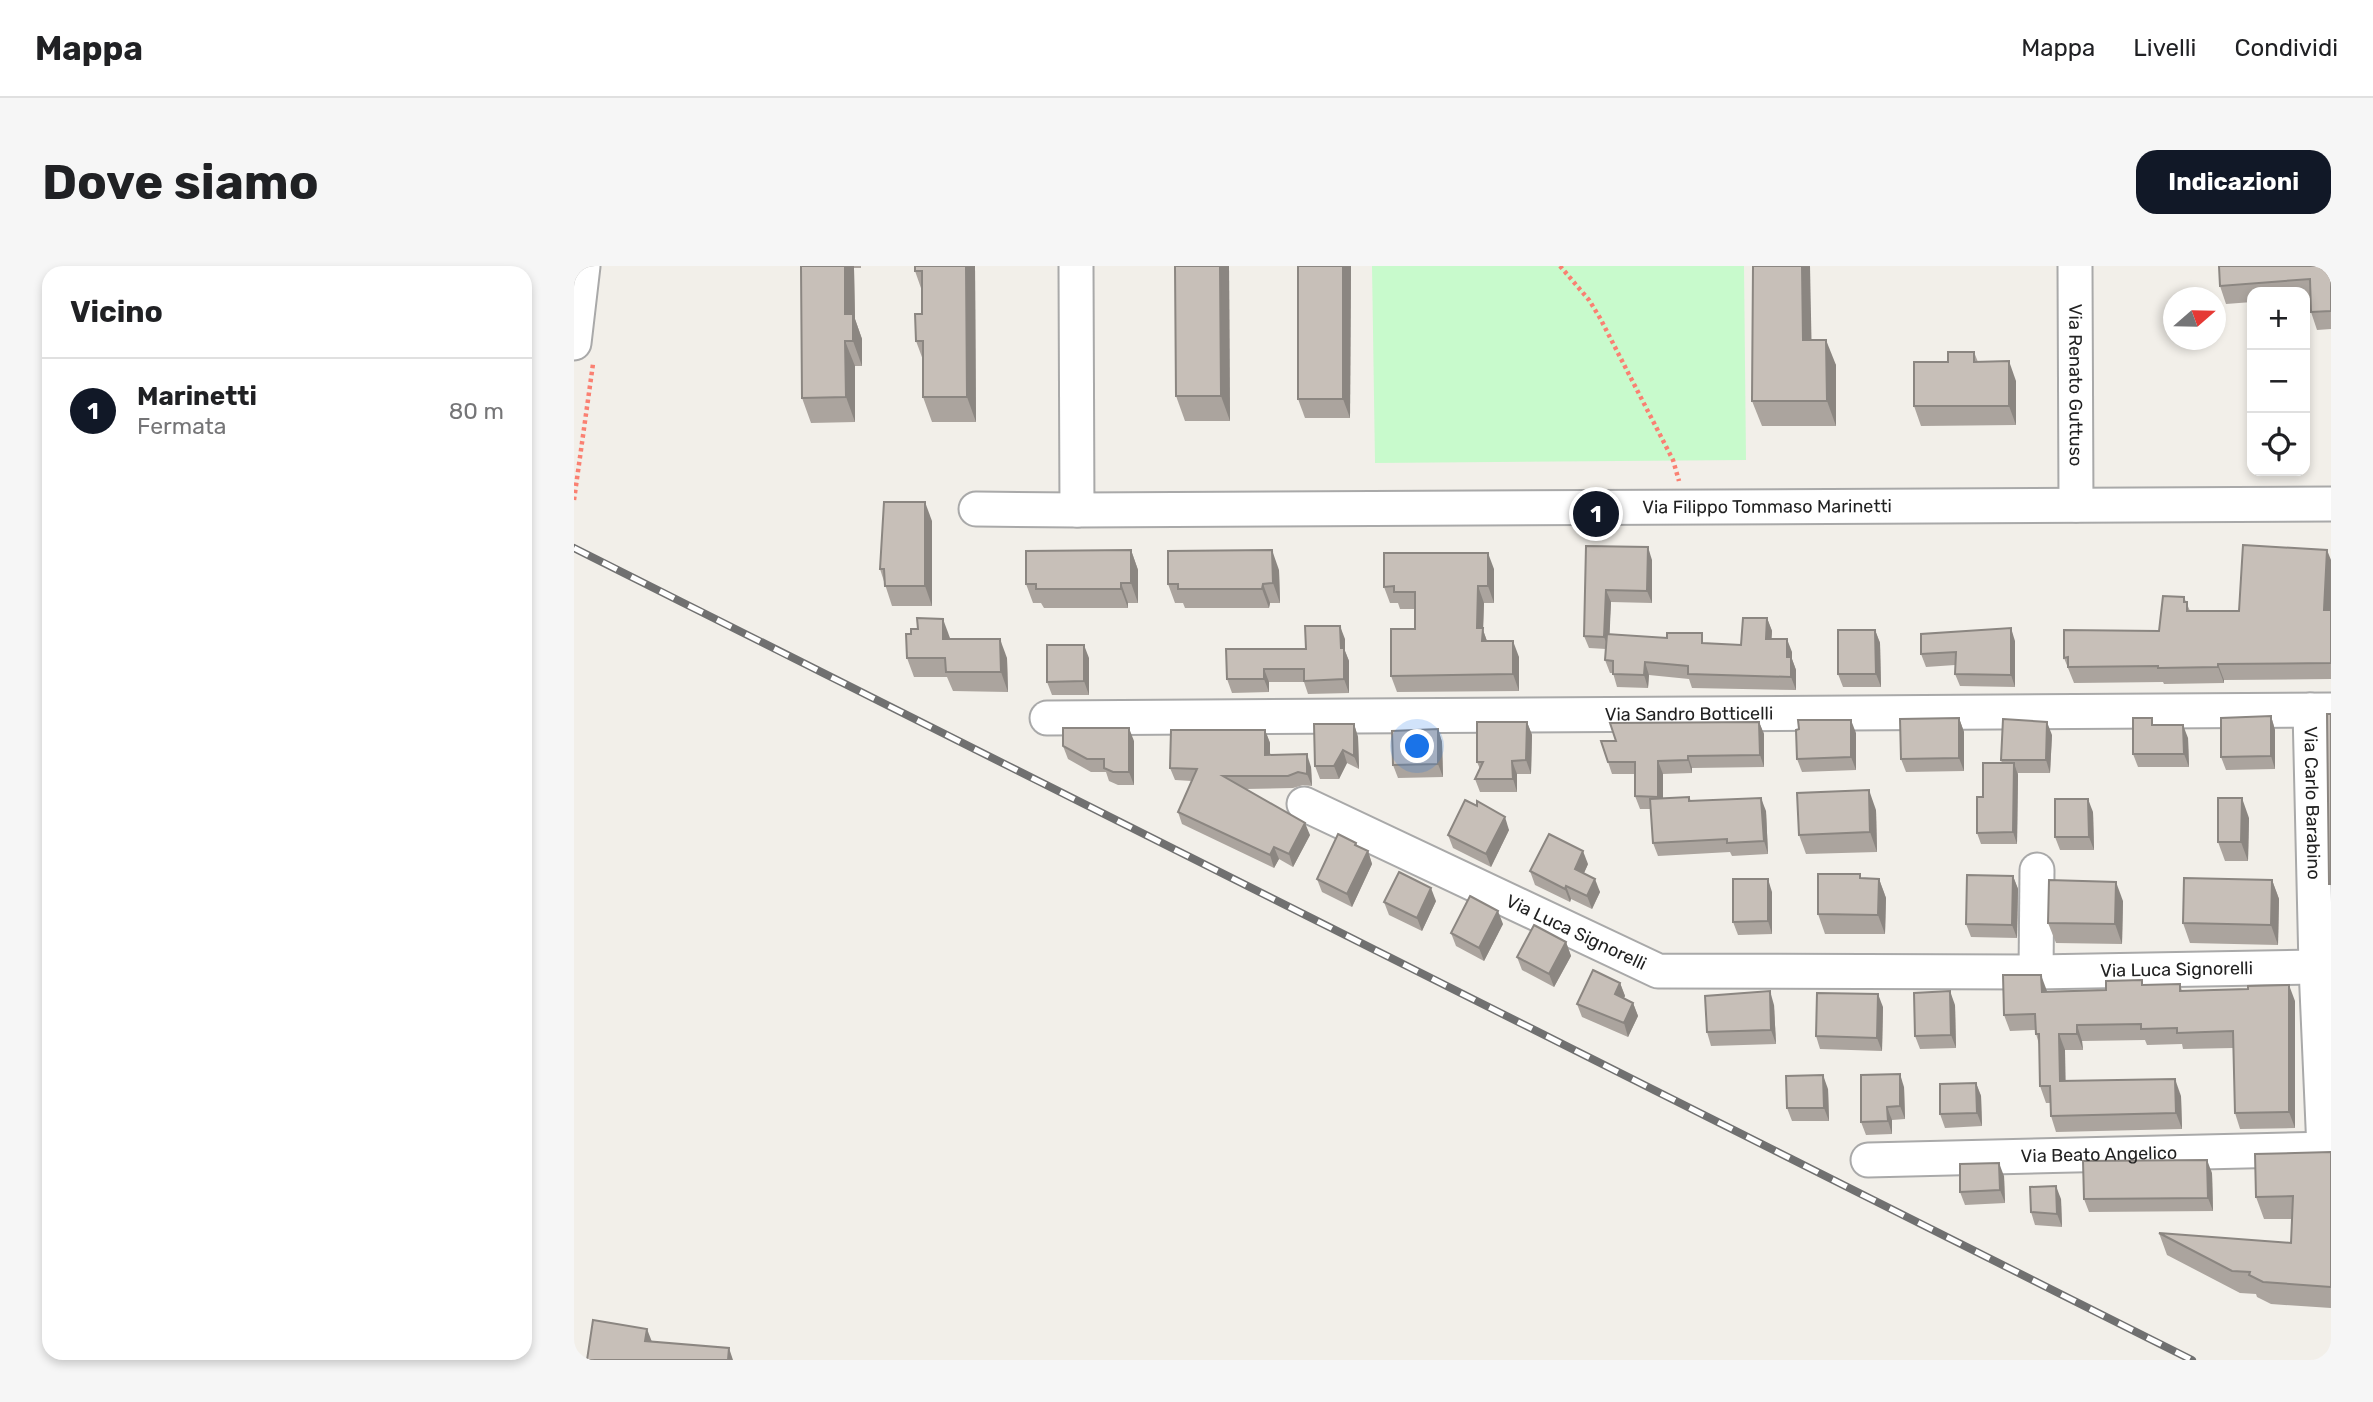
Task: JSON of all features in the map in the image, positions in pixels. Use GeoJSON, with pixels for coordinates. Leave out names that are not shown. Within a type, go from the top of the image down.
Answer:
{"type":"FeatureCollection","features":[{"type":"Feature","properties":{"kind":"street"},"geometry":{"type":"LineString","coordinates":[[583,266],[583,353]]}},
{"type":"Feature","properties":{"kind":"street"},"geometry":{"type":"LineString","coordinates":[[1076,266],[1077,510]]}},
{"type":"Feature","properties":{"kind":"street","name":"Via Renato Guttuso"},"geometry":{"type":"LineString","coordinates":[[2075,266],[2076,505]]}},
{"type":"Feature","properties":{"kind":"street","name":"Via Filippo Tommaso Marinetti"},"geometry":{"type":"LineString","coordinates":[[976,509],[2331,504]]}},
{"type":"Feature","properties":{"kind":"street","name":"Via Sandro Botticelli"},"geometry":{"type":"LineString","coordinates":[[1047,718],[2320,710]]}},
{"type":"Feature","properties":{"kind":"street","name":"Via Carlo Barabino"},"geometry":{"type":"LineString","coordinates":[[2320,710],[2316,967],[2327,1149]]}},
{"type":"Feature","properties":{"kind":"street","name":"Via Luca Signorelli"},"geometry":{"type":"LineString","coordinates":[[1304,804],[1658,971],[2036,972],[2316,967]]}},
{"type":"Feature","properties":{"kind":"street"},"geometry":{"type":"LineString","coordinates":[[2036,972],[2037,870]]}},
{"type":"Feature","properties":{"kind":"street","name":"Via Beato Angelico"},"geometry":{"type":"LineString","coordinates":[[1868,1160],[2327,1149]]}},
{"type":"Feature","properties":{"kind":"path"},"geometry":{"type":"LineString","coordinates":[[1560,266],[1589,300],[1600,318],[1673,460],[1686,507]]}},
{"type":"Feature","properties":{"kind":"path"},"geometry":{"type":"LineString","coordinates":[[574,500],[583,353]]}},
{"type":"Feature","properties":{"kind":"green space"},"geometry":{"type":"Polygon","coordinates":[[[1372,266],[1744,266],[1746,460],[1375,463],[1372,266]]]}},
{"type":"Feature","properties":{"kind":"building"},"geometry":{"type":"Polygon","coordinates":[[[801,266],[845,266],[845,314],[853,314],[853,341],[845,341],[846,397],[802,398],[801,266]]]}},
{"type":"Feature","properties":{"kind":"building"},"geometry":{"type":"Polygon","coordinates":[[[915,266],[966,266],[967,397],[923,397],[923,341],[916,341],[915,314],[922,314],[922,271],[915,271],[915,266]]]}},
{"type":"Feature","properties":{"kind":"building"},"geometry":{"type":"Polygon","coordinates":[[[1175,266],[1220,266],[1221,396],[1176,396],[1175,266]]]}},
{"type":"Feature","properties":{"kind":"building"},"geometry":{"type":"Polygon","coordinates":[[[1298,266],[1343,266],[1343,399],[1298,399],[1298,266]]]}},
{"type":"Feature","properties":{"kind":"building"},"geometry":{"type":"Polygon","coordinates":[[[1753,266],[1802,266],[1803,340],[1826,340],[1827,401],[1752,401],[1753,266]]]}},
{"type":"Feature","properties":{"kind":"building"},"geometry":{"type":"Polygon","coordinates":[[[2219,266],[2331,266],[2331,311],[2311,312],[2310,279],[2220,286],[2219,266]]]}},
{"type":"Feature","properties":{"kind":"building"},"geometry":{"type":"Polygon","coordinates":[[[1948,352],[1974,352],[1974,362],[2009,361],[2009,406],[1914,406],[1914,362],[1948,362],[1948,352]]]}},
{"type":"Feature","properties":{"kind":"building"},"geometry":{"type":"Polygon","coordinates":[[[884,502],[925,502],[925,586],[885,586],[884,569],[880,569],[884,502]]]}},
{"type":"Feature","properties":{"kind":"building"},"geometry":{"type":"Polygon","coordinates":[[[2243,545],[2327,550],[2324,610],[2331,610],[2331,663],[2218,664],[2218,667],[2158,668],[2068,667],[2068,657],[2064,658],[2064,630],[2159,631],[2163,596],[2184,597],[2187,611],[2239,611],[2243,545]]]}},
{"type":"Feature","properties":{"kind":"building"},"geometry":{"type":"Polygon","coordinates":[[[1586,546],[1648,547],[1647,591],[1606,590],[1604,637],[1584,636],[1586,546]]]}},
{"type":"Feature","properties":{"kind":"building"},"geometry":{"type":"Polygon","coordinates":[[[1131,550],[1131,583],[1121,583],[1121,589],[1036,589],[1036,584],[1026,584],[1026,551],[1131,550]]]}},
{"type":"Feature","properties":{"kind":"building"},"geometry":{"type":"Polygon","coordinates":[[[1272,550],[1273,583],[1263,584],[1262,589],[1178,589],[1178,584],[1168,584],[1168,551],[1272,550]]]}},
{"type":"Feature","properties":{"kind":"building"},"geometry":{"type":"Polygon","coordinates":[[[1384,553],[1488,553],[1488,586],[1478,586],[1477,628],[1483,628],[1482,641],[1513,641],[1513,674],[1391,676],[1391,629],[1415,629],[1415,592],[1394,592],[1394,586],[1384,587],[1384,553]]]}},
{"type":"Feature","properties":{"kind":"building"},"geometry":{"type":"Polygon","coordinates":[[[917,618],[943,619],[943,639],[1000,639],[1001,672],[946,672],[945,658],[907,658],[906,634],[911,634],[911,629],[918,629],[917,618]]]}},
{"type":"Feature","properties":{"kind":"building"},"geometry":{"type":"Polygon","coordinates":[[[1743,618],[1767,618],[1766,639],[1787,639],[1791,677],[1688,674],[1688,666],[1645,662],[1644,675],[1613,674],[1613,661],[1605,660],[1607,634],[1667,638],[1667,633],[1702,633],[1702,643],[1741,645],[1743,618]]]}},
{"type":"Feature","properties":{"kind":"building"},"geometry":{"type":"Polygon","coordinates":[[[1305,626],[1340,626],[1341,648],[1344,648],[1344,679],[1304,681],[1304,669],[1264,669],[1264,679],[1227,679],[1226,649],[1306,649],[1305,626]]]}},
{"type":"Feature","properties":{"kind":"building"},"geometry":{"type":"Polygon","coordinates":[[[2011,628],[2011,675],[1955,674],[1956,652],[1921,654],[1921,634],[2011,628]]]}},
{"type":"Feature","properties":{"kind":"building"},"geometry":{"type":"Polygon","coordinates":[[[1838,630],[1875,630],[1876,674],[1838,674],[1838,630]]]}},
{"type":"Feature","properties":{"kind":"building"},"geometry":{"type":"Polygon","coordinates":[[[1047,645],[1084,645],[1084,681],[1047,682],[1047,645]]]}},
{"type":"Feature","properties":{"kind":"building"},"geometry":{"type":"Polygon","coordinates":[[[2327,714],[2331,714],[2331,884],[2329,884],[2327,714]]]}},
{"type":"Feature","properties":{"kind":"building"},"geometry":{"type":"Polygon","coordinates":[[[2271,716],[2271,756],[2221,757],[2221,718],[2271,716]]]}},
{"type":"Feature","properties":{"kind":"building"},"geometry":{"type":"Polygon","coordinates":[[[1959,718],[1959,758],[1901,759],[1900,719],[1959,718]]]}},
{"type":"Feature","properties":{"kind":"building"},"geometry":{"type":"Polygon","coordinates":[[[2133,718],[2152,718],[2152,725],[2183,725],[2184,754],[2133,754],[2133,718]]]}},
{"type":"Feature","properties":{"kind":"building"},"geometry":{"type":"Polygon","coordinates":[[[2003,719],[2047,722],[2046,760],[2001,760],[2003,719]]]}},
{"type":"Feature","properties":{"kind":"building"},"geometry":{"type":"Polygon","coordinates":[[[1798,720],[1851,720],[1851,757],[1797,759],[1798,720]]]}},
{"type":"Feature","properties":{"kind":"building"},"geometry":{"type":"Polygon","coordinates":[[[1477,722],[1527,722],[1526,760],[1512,761],[1513,779],[1475,779],[1483,762],[1477,762],[1477,722]]]}},
{"type":"Feature","properties":{"kind":"building"},"geometry":{"type":"Polygon","coordinates":[[[1759,722],[1760,755],[1688,756],[1688,760],[1658,761],[1658,797],[1635,796],[1635,762],[1608,762],[1601,741],[1616,741],[1610,723],[1759,722]]]}},
{"type":"Feature","properties":{"kind":"building"},"geometry":{"type":"Polygon","coordinates":[[[1314,724],[1354,724],[1354,756],[1343,750],[1334,766],[1315,766],[1314,724]]]}},
{"type":"Feature","properties":{"kind":"building"},"geometry":{"type":"Polygon","coordinates":[[[1063,728],[1129,728],[1129,772],[1113,772],[1104,768],[1104,759],[1087,759],[1063,746],[1063,728]]]}},
{"type":"Feature","properties":{"kind":"building"},"geometry":{"type":"Polygon","coordinates":[[[1438,729],[1438,764],[1393,765],[1392,731],[1438,729]]]}},
{"type":"Feature","properties":{"kind":"building"},"geometry":{"type":"Polygon","coordinates":[[[1171,730],[1265,730],[1265,755],[1307,754],[1307,774],[1298,772],[1288,776],[1223,776],[1305,823],[1289,854],[1274,847],[1270,855],[1178,812],[1197,769],[1170,768],[1171,730]]]}},
{"type":"Feature","properties":{"kind":"building"},"geometry":{"type":"Polygon","coordinates":[[[1983,763],[2014,763],[2013,832],[1977,833],[1977,797],[1983,797],[1983,763]]]}},
{"type":"Feature","properties":{"kind":"building"},"geometry":{"type":"Polygon","coordinates":[[[1869,790],[1870,832],[1799,835],[1797,793],[1869,790]]]}},
{"type":"Feature","properties":{"kind":"building"},"geometry":{"type":"Polygon","coordinates":[[[1689,797],[1689,801],[1761,798],[1764,841],[1727,843],[1727,839],[1653,843],[1650,799],[1689,797]]]}},
{"type":"Feature","properties":{"kind":"building"},"geometry":{"type":"Polygon","coordinates":[[[2218,798],[2242,798],[2241,842],[2218,842],[2218,798]]]}},
{"type":"Feature","properties":{"kind":"building"},"geometry":{"type":"Polygon","coordinates":[[[2055,799],[2088,799],[2089,837],[2055,837],[2055,799]]]}},
{"type":"Feature","properties":{"kind":"building"},"geometry":{"type":"Polygon","coordinates":[[[1465,800],[1477,806],[1477,801],[1505,817],[1486,854],[1448,835],[1465,800]]]}},
{"type":"Feature","properties":{"kind":"building"},"geometry":{"type":"Polygon","coordinates":[[[1338,834],[1368,851],[1347,894],[1317,879],[1338,834]]]}},
{"type":"Feature","properties":{"kind":"building"},"geometry":{"type":"Polygon","coordinates":[[[1549,834],[1583,851],[1575,869],[1595,879],[1587,896],[1566,886],[1565,889],[1530,871],[1549,834]]]}},
{"type":"Feature","properties":{"kind":"building"},"geometry":{"type":"Polygon","coordinates":[[[1399,872],[1431,888],[1417,918],[1384,902],[1399,872]]]}},
{"type":"Feature","properties":{"kind":"building"},"geometry":{"type":"Polygon","coordinates":[[[1818,874],[1860,874],[1860,878],[1879,879],[1878,915],[1818,914],[1818,874]]]}},
{"type":"Feature","properties":{"kind":"building"},"geometry":{"type":"Polygon","coordinates":[[[1967,875],[2013,876],[2012,925],[1966,924],[1967,875]]]}},
{"type":"Feature","properties":{"kind":"building"},"geometry":{"type":"Polygon","coordinates":[[[2184,878],[2272,880],[2271,925],[2183,923],[2184,878]]]}},
{"type":"Feature","properties":{"kind":"building"},"geometry":{"type":"Polygon","coordinates":[[[1733,879],[1768,879],[1768,921],[1733,922],[1733,879]]]}},
{"type":"Feature","properties":{"kind":"building"},"geometry":{"type":"Polygon","coordinates":[[[2049,880],[2116,882],[2115,924],[2048,923],[2049,880]]]}},
{"type":"Feature","properties":{"kind":"building"},"geometry":{"type":"Polygon","coordinates":[[[1470,896],[1498,911],[1479,948],[1451,933],[1470,896]]]}},
{"type":"Feature","properties":{"kind":"building"},"geometry":{"type":"Polygon","coordinates":[[[1534,925],[1566,942],[1549,974],[1517,957],[1534,925]]]}},
{"type":"Feature","properties":{"kind":"building"},"geometry":{"type":"Polygon","coordinates":[[[1593,970],[1620,983],[1615,994],[1633,1003],[1624,1023],[1577,1004],[1593,970]]]}},
{"type":"Feature","properties":{"kind":"building"},"geometry":{"type":"Polygon","coordinates":[[[2003,975],[2041,975],[2042,992],[2106,990],[2106,981],[2142,980],[2142,985],[2180,984],[2180,991],[2289,985],[2289,1112],[2235,1113],[2233,1031],[2177,1033],[2177,1028],[2141,1029],[2141,1024],[2077,1025],[2077,1034],[2059,1034],[2060,1081],[2175,1079],[2176,1113],[2051,1116],[2050,1086],[2040,1086],[2039,1034],[2036,1034],[2035,1014],[2004,1015],[2003,975]]]}},
{"type":"Feature","properties":{"kind":"building"},"geometry":{"type":"Polygon","coordinates":[[[1770,991],[1771,1030],[1707,1032],[1705,996],[1770,991]]]}},
{"type":"Feature","properties":{"kind":"building"},"geometry":{"type":"Polygon","coordinates":[[[1950,991],[1951,1035],[1915,1036],[1914,993],[1950,991]]]}},
{"type":"Feature","properties":{"kind":"building"},"geometry":{"type":"Polygon","coordinates":[[[1817,993],[1878,994],[1877,1038],[1816,1036],[1817,993]]]}},
{"type":"Feature","properties":{"kind":"building"},"geometry":{"type":"Polygon","coordinates":[[[1900,1074],[1900,1106],[1887,1107],[1888,1121],[1861,1122],[1861,1075],[1900,1074]]]}},
{"type":"Feature","properties":{"kind":"building"},"geometry":{"type":"Polygon","coordinates":[[[1823,1075],[1824,1108],[1787,1108],[1786,1076],[1823,1075]]]}},
{"type":"Feature","properties":{"kind":"building"},"geometry":{"type":"Polygon","coordinates":[[[1976,1083],[1977,1113],[1940,1114],[1940,1084],[1976,1083]]]}},
{"type":"Feature","properties":{"kind":"building"},"geometry":{"type":"Polygon","coordinates":[[[2331,1152],[2331,1287],[2263,1282],[2249,1275],[2250,1272],[2232,1271],[2159,1233],[2291,1243],[2293,1196],[2256,1197],[2255,1154],[2331,1152]]]}},
{"type":"Feature","properties":{"kind":"building"},"geometry":{"type":"Polygon","coordinates":[[[2207,1160],[2208,1198],[2084,1199],[2083,1161],[2207,1160]]]}},
{"type":"Feature","properties":{"kind":"building"},"geometry":{"type":"Polygon","coordinates":[[[1999,1163],[2000,1190],[1960,1192],[1960,1164],[1999,1163]]]}},
{"type":"Feature","properties":{"kind":"building"},"geometry":{"type":"Polygon","coordinates":[[[2056,1186],[2057,1214],[2031,1212],[2030,1187],[2056,1186]]]}},
{"type":"Feature","properties":{"kind":"building"},"geometry":{"type":"Polygon","coordinates":[[[593,1320],[647,1329],[645,1341],[729,1348],[728,1360],[587,1360],[593,1320]]]}},
{"type":"Feature","properties":{"kind":"railway"},"geometry":{"type":"LineString","coordinates":[[574,548],[2192,1360]]}},
{"type":"Feature","properties":{"kind":"place","name":"Marinetti"},"geometry":{"type":"Point","coordinates":[1596,514]}}]}
